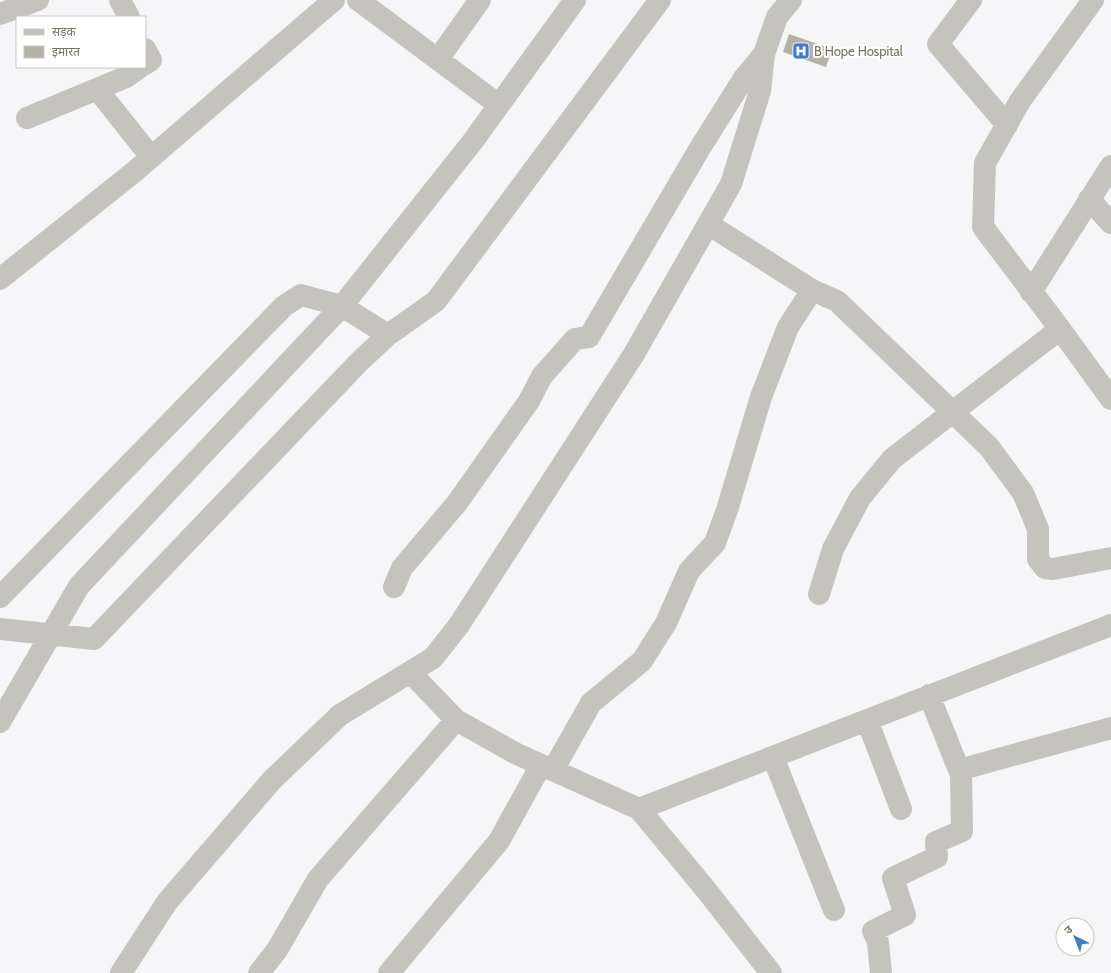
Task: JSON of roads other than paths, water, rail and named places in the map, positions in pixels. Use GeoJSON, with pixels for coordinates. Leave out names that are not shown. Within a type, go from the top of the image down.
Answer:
{"type":"FeatureCollection","features":[{"type":"Feature","properties":{"kind":"street"},"geometry":{"type":"LineString","coordinates":[[0,14],[38,0]]}},
{"type":"Feature","properties":{"kind":"street"},"geometry":{"type":"LineString","coordinates":[[120,0],[128,16]]}},
{"type":"Feature","properties":{"kind":"street"},"geometry":{"type":"LineString","coordinates":[[0,279],[151,157],[334,0]]}},
{"type":"Feature","properties":{"kind":"street"},"geometry":{"type":"LineString","coordinates":[[358,0],[499,104]]}},
{"type":"Feature","properties":{"kind":"street"},"geometry":{"type":"LineString","coordinates":[[438,59],[480,0]]}},
{"type":"Feature","properties":{"kind":"street"},"geometry":{"type":"LineString","coordinates":[[0,722],[79,586],[342,306],[472,141],[575,0]]}},
{"type":"Feature","properties":{"kind":"street"},"geometry":{"type":"LineString","coordinates":[[0,629],[94,639],[360,361],[388,335],[436,301],[660,0]]}},
{"type":"Feature","properties":{"kind":"street"},"geometry":{"type":"LineString","coordinates":[[121,973],[167,902],[272,780],[340,715],[433,658],[459,625],[634,354],[731,184],[760,92],[764,54],[777,17],[791,0]]}},
{"type":"Feature","properties":{"kind":"street"},"geometry":{"type":"LineString","coordinates":[[971,0],[938,44],[1006,125]]}},
{"type":"Feature","properties":{"kind":"street"},"geometry":{"type":"LineString","coordinates":[[1093,0],[1020,101],[985,162],[983,227],[1111,398]]}},
{"type":"Feature","properties":{"kind":"street"},"geometry":{"type":"LineString","coordinates":[[394,588],[402,568],[458,503],[529,401],[542,376],[575,339],[588,337],[700,148],[744,78],[764,54]]}},
{"type":"Feature","properties":{"kind":"street"},"geometry":{"type":"LineString","coordinates":[[27,118],[126,77],[136,68]]}},
{"type":"Feature","properties":{"kind":"street"},"geometry":{"type":"LineString","coordinates":[[97,89],[151,157]]}},
{"type":"Feature","properties":{"kind":"street"},"geometry":{"type":"LineString","coordinates":[[1031,292],[1111,166]]}},
{"type":"Feature","properties":{"kind":"street"},"geometry":{"type":"LineString","coordinates":[[1089,199],[1111,223]]}},
{"type":"Feature","properties":{"kind":"street"},"geometry":{"type":"LineString","coordinates":[[708,224],[812,290],[838,301],[989,447],[1024,493],[1038,529],[1038,559],[1044,568],[1053,569],[1111,558]]}},
{"type":"Feature","properties":{"kind":"street"},"geometry":{"type":"LineString","coordinates":[[389,973],[499,841],[591,703],[642,661],[666,623],[689,571],[714,543],[727,510],[766,383],[788,327],[812,290]]}},
{"type":"Feature","properties":{"kind":"street"},"geometry":{"type":"LineString","coordinates":[[0,597],[284,306],[301,295],[342,306],[388,335]]}},
{"type":"Feature","properties":{"kind":"street"},"geometry":{"type":"LineString","coordinates":[[819,594],[833,549],[860,498],[892,459],[1060,329]]}},
{"type":"Feature","properties":{"kind":"street"},"geometry":{"type":"LineString","coordinates":[[639,809],[1111,625]]}},
{"type":"Feature","properties":{"kind":"street"},"geometry":{"type":"LineString","coordinates":[[410,672],[456,720],[517,754],[639,809],[707,891],[764,972]]}},
{"type":"Feature","properties":{"kind":"street"},"geometry":{"type":"LineString","coordinates":[[882,973],[878,942],[873,931],[906,915],[894,878],[937,857],[936,842],[962,831],[961,775],[929,695]]}},
{"type":"Feature","properties":{"kind":"street"},"geometry":{"type":"LineString","coordinates":[[259,973],[277,950],[318,879],[456,720]]}},
{"type":"Feature","properties":{"kind":"street"},"geometry":{"type":"LineString","coordinates":[[867,720],[901,809]]}},
{"type":"Feature","properties":{"kind":"street"},"geometry":{"type":"LineString","coordinates":[[959,770],[1111,728]]}},
{"type":"Feature","properties":{"kind":"street"},"geometry":{"type":"LineString","coordinates":[[773,757],[834,910]]}},
{"type":"Feature","properties":{"kind":"place","name":"B Hope Hospital"},"geometry":{"type":"Point","coordinates":[801,51]}}]}
